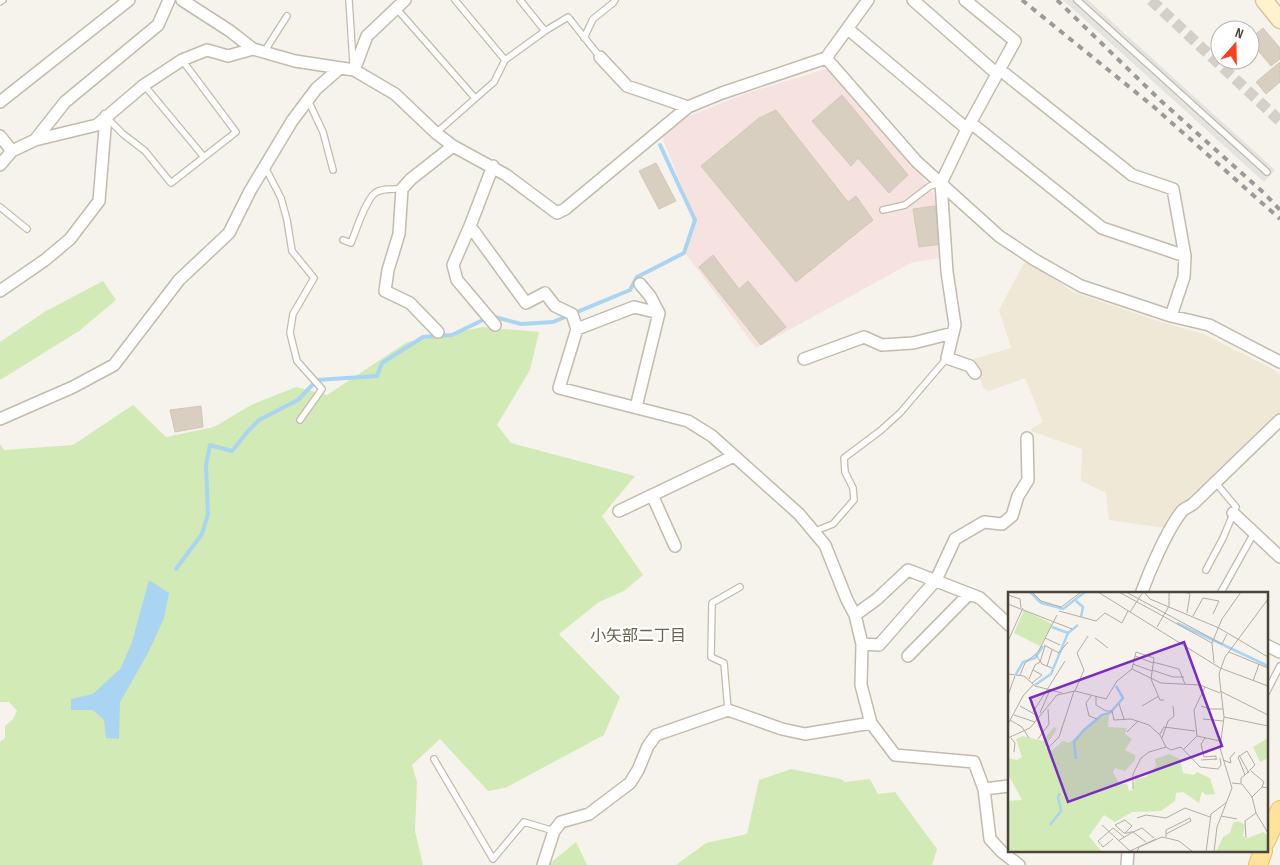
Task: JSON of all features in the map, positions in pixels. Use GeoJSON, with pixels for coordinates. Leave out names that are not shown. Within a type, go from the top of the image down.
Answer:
{"type":"FeatureCollection","features":[{"type":"Feature","properties":{"kind":"main road"},"geometry":{"type":"LineString","coordinates":[[1258,865],[1263,852]]}},
{"type":"Feature","properties":{"kind":"street"},"geometry":{"type":"LineString","coordinates":[[0,102],[129,0]]}},
{"type":"Feature","properties":{"kind":"street"},"geometry":{"type":"LineString","coordinates":[[35,140],[64,102],[158,25],[169,0]]}},
{"type":"Feature","properties":{"kind":"street"},"geometry":{"type":"LineString","coordinates":[[182,0],[258,51],[296,61],[354,70],[395,94],[436,133],[453,146],[493,166],[556,213],[565,209],[688,107],[722,93],[826,58],[868,0]]}},
{"type":"Feature","properties":{"kind":"street"},"geometry":{"type":"LineString","coordinates":[[913,0],[998,71],[1132,174],[1173,189],[1185,256],[1184,277],[1172,316]]}},
{"type":"Feature","properties":{"kind":"street"},"geometry":{"type":"LineString","coordinates":[[965,0],[1015,42],[969,126],[941,183],[947,272],[955,325],[947,358],[970,366],[976,373]]}},
{"type":"Feature","properties":{"kind":"street"},"geometry":{"type":"LineString","coordinates":[[1264,0],[1280,20]]}},
{"type":"Feature","properties":{"kind":"street"},"geometry":{"type":"LineString","coordinates":[[354,70],[367,36],[401,4]]}},
{"type":"Feature","properties":{"kind":"street"},"geometry":{"type":"LineString","coordinates":[[848,29],[969,126],[1102,228],[1185,256]]}},
{"type":"Feature","properties":{"kind":"street"},"geometry":{"type":"LineString","coordinates":[[0,165],[12,151],[35,140],[97,126],[106,116],[144,86],[182,60],[208,50],[228,56],[258,51]]}},
{"type":"Feature","properties":{"kind":"street"},"geometry":{"type":"LineString","coordinates":[[600,57],[627,86],[688,107]]}},
{"type":"Feature","properties":{"kind":"street"},"geometry":{"type":"LineString","coordinates":[[826,58],[917,162],[999,236],[1081,286],[1209,326],[1280,362]]}},
{"type":"Feature","properties":{"kind":"street"},"geometry":{"type":"LineString","coordinates":[[0,419],[73,387],[114,365],[178,280],[229,232],[292,121],[316,89],[340,68]]}},
{"type":"Feature","properties":{"kind":"street"},"geometry":{"type":"LineString","coordinates":[[0,291],[45,260],[70,239],[99,202],[106,116]]}},
{"type":"Feature","properties":{"kind":"street"},"geometry":{"type":"LineString","coordinates":[[0,136],[12,151]]}},
{"type":"Feature","properties":{"kind":"street"},"geometry":{"type":"LineString","coordinates":[[438,332],[410,302],[386,291],[388,270],[399,234],[402,189],[453,146]]}},
{"type":"Feature","properties":{"kind":"street"},"geometry":{"type":"LineString","coordinates":[[493,166],[453,265],[457,280],[495,325]]}},
{"type":"Feature","properties":{"kind":"street"},"geometry":{"type":"LineString","coordinates":[[470,226],[526,303],[545,292],[555,306],[572,314],[577,329],[558,388],[688,421],[712,436],[799,514],[825,545],[846,600],[855,615],[862,644],[861,685],[871,723],[895,755],[974,762],[984,789],[990,839],[1002,852],[1020,865]]}},
{"type":"Feature","properties":{"kind":"street"},"geometry":{"type":"LineString","coordinates":[[636,407],[659,313],[650,296],[640,284]]}},
{"type":"Feature","properties":{"kind":"street"},"geometry":{"type":"LineString","coordinates":[[577,329],[634,307],[659,313]]}},
{"type":"Feature","properties":{"kind":"street"},"geometry":{"type":"LineString","coordinates":[[804,359],[864,337],[882,345],[913,343],[953,334]]}},
{"type":"Feature","properties":{"kind":"street"},"geometry":{"type":"LineString","coordinates":[[1142,592],[1148,575],[1172,528],[1184,510],[1193,504],[1280,420]]}},
{"type":"Feature","properties":{"kind":"street"},"geometry":{"type":"LineString","coordinates":[[862,644],[879,645],[936,580],[955,538],[984,522],[1002,524],[1012,516],[1018,496],[1028,480],[1027,438]]}},
{"type":"Feature","properties":{"kind":"street"},"geometry":{"type":"LineString","coordinates":[[619,511],[734,456]]}},
{"type":"Feature","properties":{"kind":"street"},"geometry":{"type":"LineString","coordinates":[[652,495],[675,546]]}},
{"type":"Feature","properties":{"kind":"street"},"geometry":{"type":"LineString","coordinates":[[1233,513],[1280,557]]}},
{"type":"Feature","properties":{"kind":"street"},"geometry":{"type":"LineString","coordinates":[[855,615],[877,599],[908,570],[980,598],[1008,624]]}},
{"type":"Feature","properties":{"kind":"street"},"geometry":{"type":"LineString","coordinates":[[908,656],[969,594]]}},
{"type":"Feature","properties":{"kind":"street"},"geometry":{"type":"LineString","coordinates":[[1268,646],[1280,652]]}},
{"type":"Feature","properties":{"kind":"street"},"geometry":{"type":"LineString","coordinates":[[543,865],[554,831],[561,822],[589,814],[630,783],[638,770],[648,746],[656,735],[728,710],[782,729],[805,734],[871,723]]}},
{"type":"Feature","properties":{"kind":"street"},"geometry":{"type":"LineString","coordinates":[[984,789],[1008,786]]}},
{"type":"Feature","properties":{"kind":"street"},"geometry":{"type":"LineString","coordinates":[[1126,865],[1128,852]]}},
{"type":"Feature","properties":{"kind":"lane"},"geometry":{"type":"LineString","coordinates":[[349,0],[354,70]]}},
{"type":"Feature","properties":{"kind":"lane"},"geometry":{"type":"LineString","coordinates":[[455,0],[505,60]]}},
{"type":"Feature","properties":{"kind":"lane"},"geometry":{"type":"LineString","coordinates":[[520,0],[545,31]]}},
{"type":"Feature","properties":{"kind":"lane"},"geometry":{"type":"LineString","coordinates":[[584,38],[593,19],[613,4],[615,0]]}},
{"type":"Feature","properties":{"kind":"lane"},"geometry":{"type":"LineString","coordinates":[[1077,0],[1267,172]]}},
{"type":"Feature","properties":{"kind":"lane"},"geometry":{"type":"LineString","coordinates":[[401,4],[475,98]]}},
{"type":"Feature","properties":{"kind":"lane"},"geometry":{"type":"LineString","coordinates":[[258,51],[287,16]]}},
{"type":"Feature","properties":{"kind":"lane"},"geometry":{"type":"LineString","coordinates":[[436,133],[494,82],[505,60],[545,31],[568,18],[600,57]]}},
{"type":"Feature","properties":{"kind":"lane"},"geometry":{"type":"LineString","coordinates":[[106,116],[123,134],[145,151],[171,183],[236,132],[182,60]]}},
{"type":"Feature","properties":{"kind":"lane"},"geometry":{"type":"LineString","coordinates":[[144,86],[204,157]]}},
{"type":"Feature","properties":{"kind":"lane"},"geometry":{"type":"LineString","coordinates":[[308,100],[323,132],[333,170]]}},
{"type":"Feature","properties":{"kind":"lane"},"geometry":{"type":"LineString","coordinates":[[265,167],[281,198],[292,251],[314,278],[293,314],[290,333],[297,361],[322,389],[300,420]]}},
{"type":"Feature","properties":{"kind":"lane"},"geometry":{"type":"LineString","coordinates":[[883,210],[905,205],[930,186],[941,183]]}},
{"type":"Feature","properties":{"kind":"lane"},"geometry":{"type":"LineString","coordinates":[[343,240],[351,243],[374,193],[384,189],[402,189]]}},
{"type":"Feature","properties":{"kind":"lane"},"geometry":{"type":"LineString","coordinates":[[0,207],[27,229]]}},
{"type":"Feature","properties":{"kind":"lane"},"geometry":{"type":"LineString","coordinates":[[813,532],[833,524],[854,500],[854,488],[845,472],[844,458],[880,431],[900,413],[947,358]]}},
{"type":"Feature","properties":{"kind":"lane"},"geometry":{"type":"LineString","coordinates":[[1206,570],[1223,538],[1236,507],[1215,482]]}},
{"type":"Feature","properties":{"kind":"lane"},"geometry":{"type":"LineString","coordinates":[[1221,592],[1254,533]]}},
{"type":"Feature","properties":{"kind":"lane"},"geometry":{"type":"LineString","coordinates":[[728,710],[724,664],[711,657],[712,603],[740,587]]}},
{"type":"Feature","properties":{"kind":"lane"},"geometry":{"type":"LineString","coordinates":[[1268,690],[1280,666]]}},
{"type":"Feature","properties":{"kind":"lane"},"geometry":{"type":"LineString","coordinates":[[434,759],[493,859],[524,822],[554,831]]}},
{"type":"Feature","properties":{"kind":"shaded area"},"geometry":{"type":"Polygon","coordinates":[[[1063,0],[1088,0],[1275,170],[1264,182],[1063,0]]]}},
{"type":"Feature","properties":{"kind":"shaded area"},"geometry":{"type":"Polygon","coordinates":[[[829,68],[923,178],[939,202],[942,258],[913,262],[756,348],[686,254],[696,221],[662,137],[687,117],[747,93],[829,68]]]}},
{"type":"Feature","properties":{"kind":"shaded area"},"geometry":{"type":"Polygon","coordinates":[[[1026,259],[1073,292],[1161,322],[1204,334],[1271,368],[1280,375],[1280,416],[1255,434],[1256,439],[1177,510],[1165,528],[1109,520],[1106,493],[1081,481],[1082,449],[1031,431],[1032,428],[1043,422],[1025,378],[989,391],[983,388],[976,367],[970,360],[1011,348],[999,310],[1026,259]]]}},
{"type":"Feature","properties":{"kind":"green space"},"geometry":{"type":"Polygon","coordinates":[[[103,281],[116,300],[79,331],[0,380],[0,342],[46,311],[103,281]]]}},
{"type":"Feature","properties":{"kind":"green space"},"geometry":{"type":"Polygon","coordinates":[[[483,327],[539,332],[530,370],[497,425],[511,443],[635,476],[602,516],[643,575],[624,591],[599,602],[559,634],[620,697],[604,735],[505,788],[488,791],[440,739],[412,765],[417,782],[415,831],[423,865],[0,865],[0,742],[5,738],[5,726],[13,719],[17,711],[9,702],[0,702],[0,444],[4,450],[73,445],[133,405],[166,437],[214,427],[251,405],[296,387],[327,395],[407,342],[483,327]]]}},
{"type":"Feature","properties":{"kind":"green space"},"geometry":{"type":"Polygon","coordinates":[[[791,769],[841,779],[845,782],[870,779],[878,794],[895,792],[937,849],[932,865],[676,865],[706,843],[747,834],[759,780],[791,769]]]}},
{"type":"Feature","properties":{"kind":"green space"},"geometry":{"type":"Polygon","coordinates":[[[576,842],[587,865],[548,865],[576,842]]]}},
{"type":"Feature","properties":{"kind":"water"},"geometry":{"type":"Polygon","coordinates":[[[149,580],[169,593],[164,618],[148,653],[120,702],[119,739],[106,738],[104,720],[93,710],[71,710],[71,699],[93,694],[121,668],[132,642],[149,580]]]}},
{"type":"Feature","properties":{"kind":"building"},"geometry":{"type":"Polygon","coordinates":[[[1263,28],[1280,48],[1280,59],[1271,66],[1260,53],[1260,31],[1263,28]]]}},
{"type":"Feature","properties":{"kind":"building"},"geometry":{"type":"Polygon","coordinates":[[[1280,62],[1280,82],[1266,94],[1256,82],[1280,62]]]}},
{"type":"Feature","properties":{"kind":"building"},"geometry":{"type":"Polygon","coordinates":[[[842,95],[908,175],[889,193],[858,158],[851,166],[812,121],[842,95]]]}},
{"type":"Feature","properties":{"kind":"building"},"geometry":{"type":"Polygon","coordinates":[[[776,110],[848,202],[856,196],[873,220],[796,282],[701,166],[759,118],[776,110]]]}},
{"type":"Feature","properties":{"kind":"building"},"geometry":{"type":"Polygon","coordinates":[[[656,163],[676,201],[659,209],[639,171],[656,163]]]}},
{"type":"Feature","properties":{"kind":"building"},"geometry":{"type":"Polygon","coordinates":[[[935,206],[941,244],[919,247],[913,209],[935,206]]]}},
{"type":"Feature","properties":{"kind":"building"},"geometry":{"type":"Polygon","coordinates":[[[713,255],[739,289],[748,281],[786,327],[761,345],[699,267],[713,255]]]}},
{"type":"Feature","properties":{"kind":"building"},"geometry":{"type":"Polygon","coordinates":[[[201,406],[203,427],[175,432],[170,410],[201,406]]]}},
{"type":"Feature","properties":{"kind":"waterway"},"geometry":{"type":"LineString","coordinates":[[176,569],[202,534],[208,514],[206,465],[210,445],[232,451],[259,420],[298,400],[317,380],[377,376],[382,363],[423,337],[452,335],[487,318],[495,317],[521,324],[553,322],[630,290],[637,277],[684,253],[695,220],[660,145]]}},
{"type":"Feature","properties":{"kind":"tunnel"},"geometry":{"type":"LineString","coordinates":[[1151,0],[1280,121]]}},
{"type":"Feature","properties":{"kind":"railway"},"geometry":{"type":"LineString","coordinates":[[1022,0],[1154,107],[1280,219]]}},
{"type":"Feature","properties":{"kind":"railway"},"geometry":{"type":"LineString","coordinates":[[1057,0],[1161,101],[1265,194],[1280,210]]}},
{"type":"Feature","properties":{"kind":"district","name":"小矢部二丁目"},"geometry":{"type":"Point","coordinates":[638,635]}}]}
